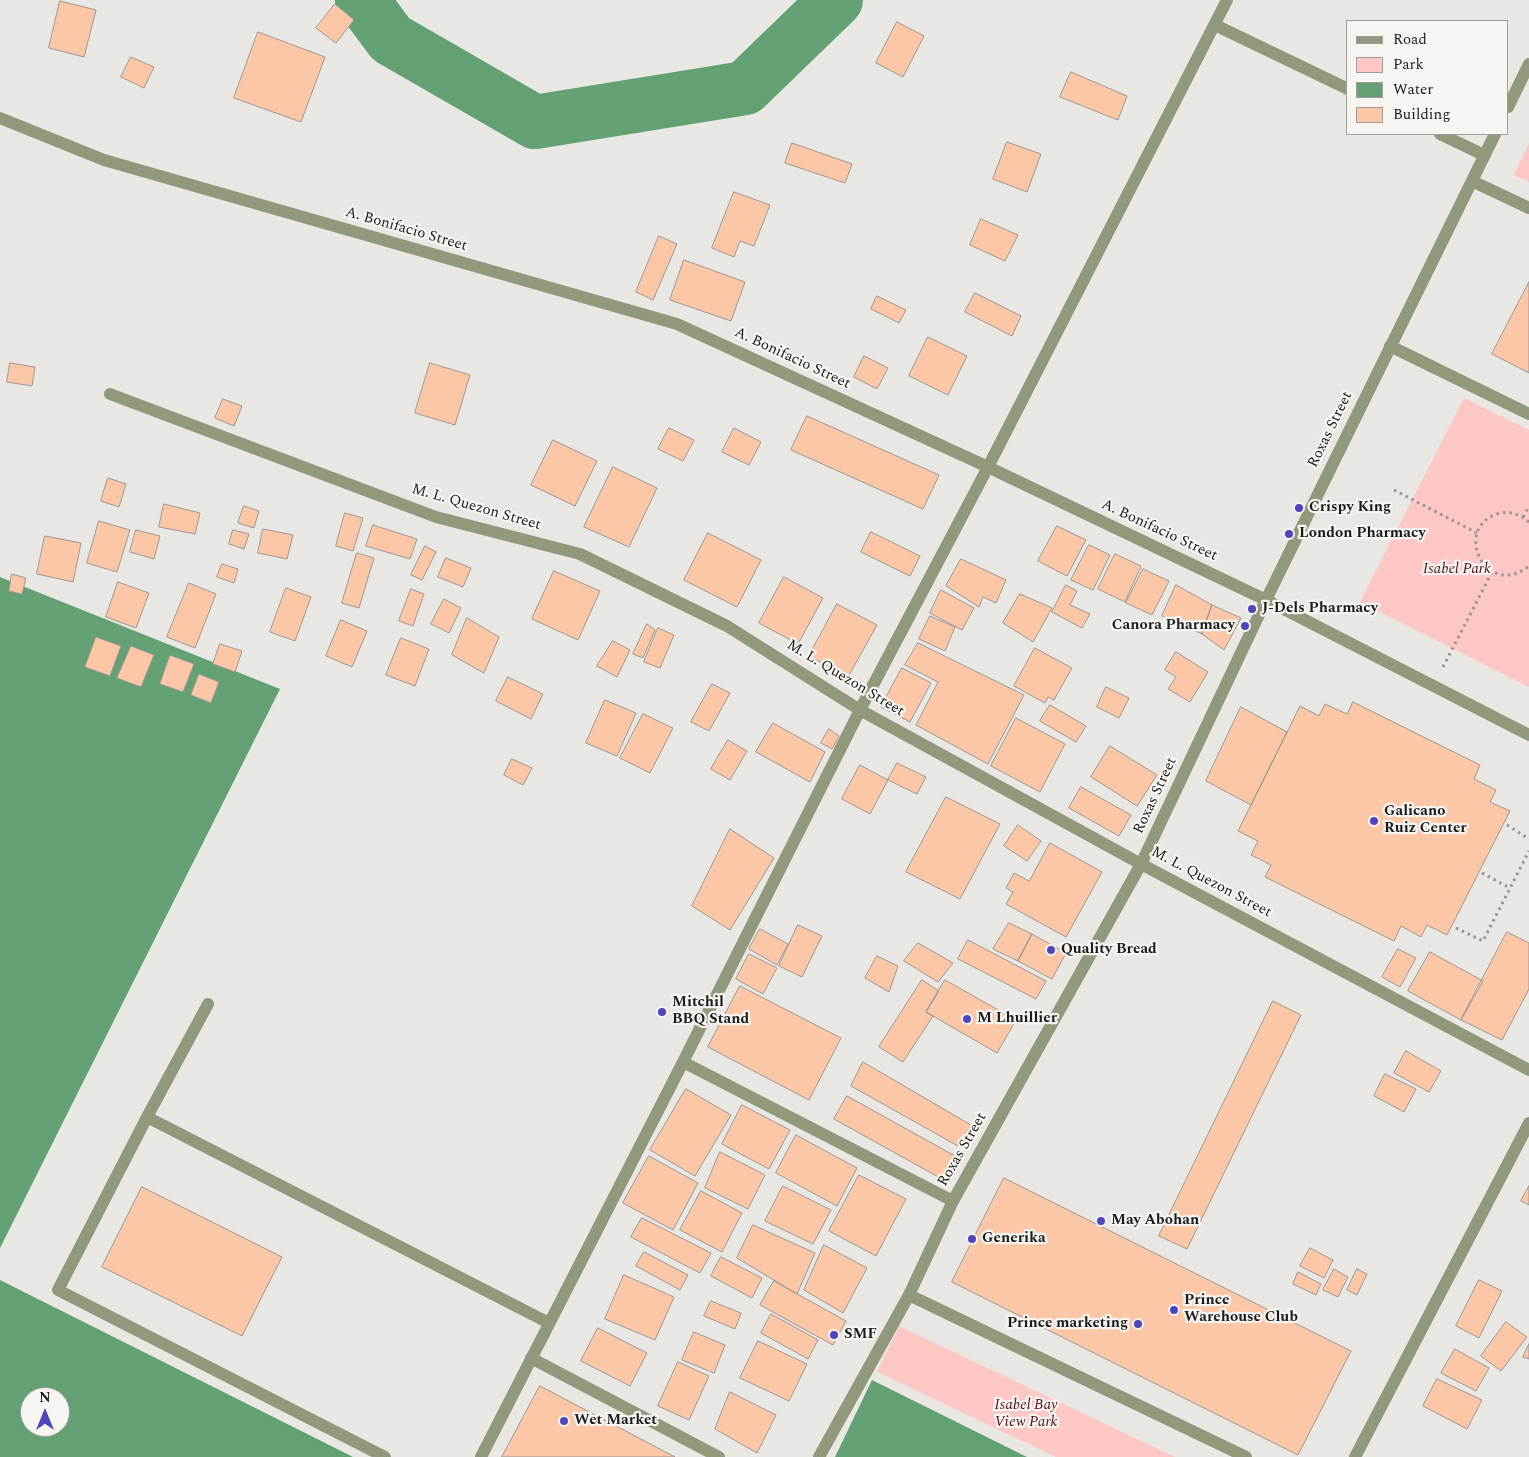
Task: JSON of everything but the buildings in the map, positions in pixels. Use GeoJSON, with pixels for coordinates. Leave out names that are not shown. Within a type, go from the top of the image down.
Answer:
{"type":"FeatureCollection","features":[{"type":"Feature","properties":{"kind":"street"},"geometry":{"type":"LineString","coordinates":[[481,1457],[860,710],[988,467],[1227,0]]}},
{"type":"Feature","properties":{"kind":"street"},"geometry":{"type":"LineString","coordinates":[[1215,24],[1346,88]]}},
{"type":"Feature","properties":{"kind":"street"},"geometry":{"type":"LineString","coordinates":[[1509,106],[1529,64]]}},
{"type":"Feature","properties":{"kind":"street","name":"A. Bonifacio Street"},"geometry":{"type":"LineString","coordinates":[[0,118],[104,160],[677,324],[988,467],[1266,600],[1529,735]]}},
{"type":"Feature","properties":{"kind":"street"},"geometry":{"type":"LineString","coordinates":[[1442,135],[1484,155]]}},
{"type":"Feature","properties":{"kind":"street","name":"Roxas Street"},"geometry":{"type":"LineString","coordinates":[[819,1457],[909,1295],[953,1201],[1141,864],[1266,600],[1494,135]]}},
{"type":"Feature","properties":{"kind":"street"},"geometry":{"type":"LineString","coordinates":[[1472,180],[1529,208]]}},
{"type":"Feature","properties":{"kind":"street"},"geometry":{"type":"LineString","coordinates":[[1390,346],[1529,414]]}},
{"type":"Feature","properties":{"kind":"street","name":"M. L. Quezon Street"},"geometry":{"type":"LineString","coordinates":[[110,394],[436,517],[580,554],[727,626],[860,710],[1141,864],[1529,1070]]}},
{"type":"Feature","properties":{"kind":"street"},"geometry":{"type":"LineString","coordinates":[[208,1004],[147,1117],[58,1290],[385,1457]]}},
{"type":"Feature","properties":{"kind":"street"},"geometry":{"type":"LineString","coordinates":[[683,1062],[953,1201]]}},
{"type":"Feature","properties":{"kind":"street"},"geometry":{"type":"LineString","coordinates":[[147,1117],[549,1323]]}},
{"type":"Feature","properties":{"kind":"street"},"geometry":{"type":"LineString","coordinates":[[1355,1457],[1529,1123]]}},
{"type":"Feature","properties":{"kind":"street"},"geometry":{"type":"LineString","coordinates":[[909,1295],[1246,1457]]}},
{"type":"Feature","properties":{"kind":"street"},"geometry":{"type":"LineString","coordinates":[[531,1358],[718,1457]]}},
{"type":"Feature","properties":{"kind":"path"},"geometry":{"type":"LineString","coordinates":[[1394,490],[1476,534]]}},
{"type":"Feature","properties":{"kind":"path"},"geometry":{"type":"LineString","coordinates":[[1523,517],[1529,506]]}},
{"type":"Feature","properties":{"kind":"path"},"geometry":{"type":"LineString","coordinates":[[1529,522],[1513,513],[1491,516],[1482,524],[1476,534],[1475,545],[1478,556],[1484,566],[1502,576],[1522,572],[1529,566]]}},
{"type":"Feature","properties":{"kind":"path"},"geometry":{"type":"LineString","coordinates":[[1433,686],[1492,572]]}},
{"type":"Feature","properties":{"kind":"path"},"geometry":{"type":"LineString","coordinates":[[1507,825],[1529,839]]}},
{"type":"Feature","properties":{"kind":"path"},"geometry":{"type":"LineString","coordinates":[[1456,928],[1483,941],[1529,851]]}},
{"type":"Feature","properties":{"kind":"path"},"geometry":{"type":"LineString","coordinates":[[1482,873],[1510,888]]}},
{"type":"Feature","properties":{"kind":"green space"},"geometry":{"type":"Polygon","coordinates":[[[1529,143],[1529,182],[1514,175],[1529,143]]]}},
{"type":"Feature","properties":{"kind":"green space","name":"Isabel Park"},"geometry":{"type":"Polygon","coordinates":[[[1464,398],[1529,430],[1529,687],[1360,602],[1464,398]]]}},
{"type":"Feature","properties":{"kind":"green space","name":"Isabel Bay View Park"},"geometry":{"type":"Polygon","coordinates":[[[899,1326],[1175,1457],[1056,1457],[877,1372],[899,1326]]]}},
{"type":"Feature","properties":{"kind":"water"},"geometry":{"type":"Polygon","coordinates":[[[0,577],[280,689],[0,1248],[0,577]]]}},
{"type":"Feature","properties":{"kind":"water"},"geometry":{"type":"Polygon","coordinates":[[[0,1280],[353,1457],[0,1457],[0,1280]]]}},
{"type":"Feature","properties":{"kind":"water"},"geometry":{"type":"Polygon","coordinates":[[[872,1380],[1027,1457],[835,1457],[872,1380]]]}},
{"type":"Feature","properties":{"kind":"waterway"},"geometry":{"type":"LineString","coordinates":[[362,0],[391,39],[535,122],[745,88],[836,0]]}},
{"type":"Feature","properties":{"kind":"place","name":"Crispy King"},"geometry":{"type":"Point","coordinates":[1299,508]}},
{"type":"Feature","properties":{"kind":"place","name":"London Pharmacy"},"geometry":{"type":"Point","coordinates":[1289,534]}},
{"type":"Feature","properties":{"kind":"place","name":"J-Dels Pharmacy"},"geometry":{"type":"Point","coordinates":[1252,609]}},
{"type":"Feature","properties":{"kind":"place","name":"Canora Pharmacy"},"geometry":{"type":"Point","coordinates":[1245,626]}},
{"type":"Feature","properties":{"kind":"place","name":"Galicano Ruiz Center"},"geometry":{"type":"Point","coordinates":[1374,821]}},
{"type":"Feature","properties":{"kind":"place","name":"Quality Bread"},"geometry":{"type":"Point","coordinates":[1051,950]}},
{"type":"Feature","properties":{"kind":"place","name":"Mitchil BBQ Stand"},"geometry":{"type":"Point","coordinates":[662,1012]}},
{"type":"Feature","properties":{"kind":"place","name":"M Lhuillier"},"geometry":{"type":"Point","coordinates":[967,1019]}},
{"type":"Feature","properties":{"kind":"place","name":"May Abohan"},"geometry":{"type":"Point","coordinates":[1101,1221]}},
{"type":"Feature","properties":{"kind":"place","name":"Generika"},"geometry":{"type":"Point","coordinates":[972,1239]}},
{"type":"Feature","properties":{"kind":"place","name":"Prince Warehouse Club"},"geometry":{"type":"Point","coordinates":[1174,1310]}},
{"type":"Feature","properties":{"kind":"place","name":"Prince marketing"},"geometry":{"type":"Point","coordinates":[1138,1324]}},
{"type":"Feature","properties":{"kind":"place","name":"SMF"},"geometry":{"type":"Point","coordinates":[834,1335]}},
{"type":"Feature","properties":{"kind":"place","name":"Wet Market"},"geometry":{"type":"Point","coordinates":[564,1421]}}]}
